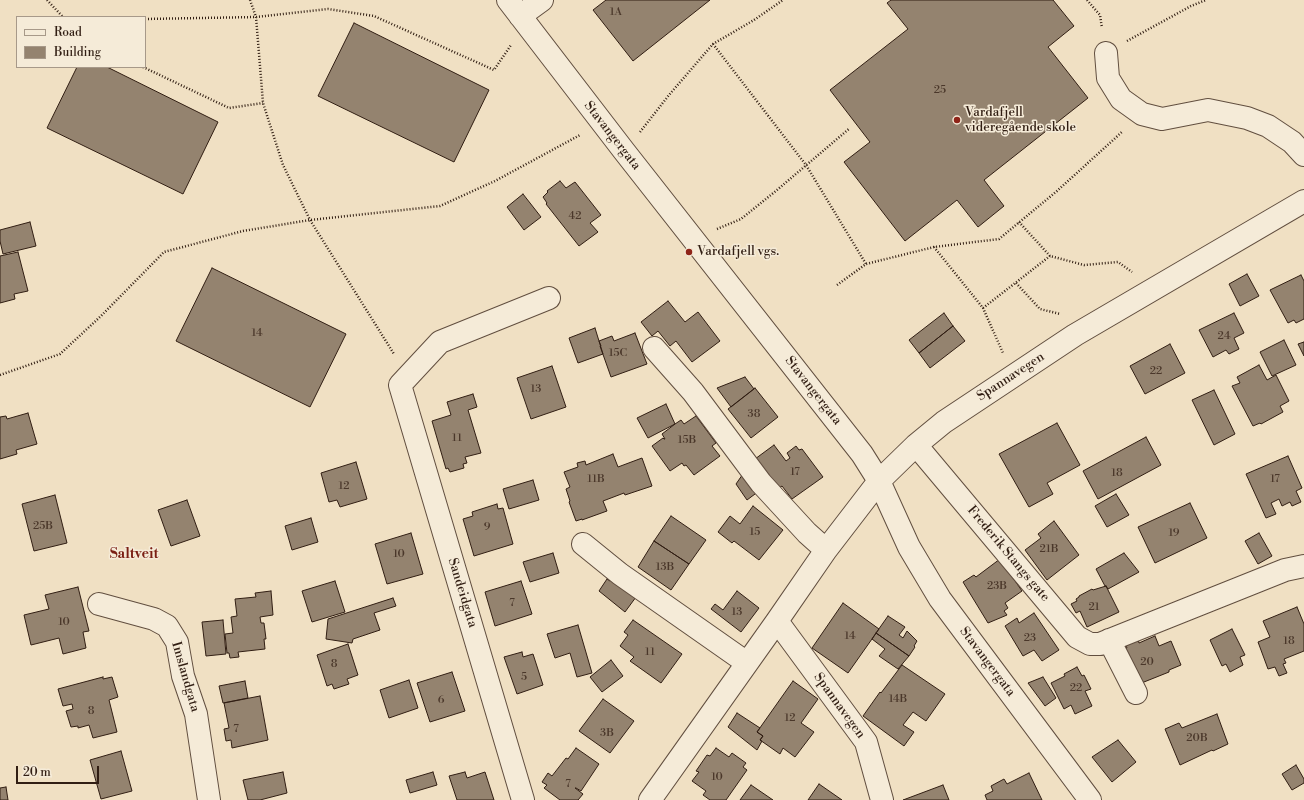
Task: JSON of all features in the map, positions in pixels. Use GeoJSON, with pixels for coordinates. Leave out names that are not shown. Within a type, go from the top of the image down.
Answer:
{"type":"FeatureCollection","features":[{"type":"Feature","properties":{"kind":"street"},"geometry":{"type":"LineString","coordinates":[[519,16],[542,0]]}},
{"type":"Feature","properties":{"kind":"street","name":"Stavangergata"},"geometry":{"type":"LineString","coordinates":[[519,16],[862,454],[879,481],[909,547],[940,600],[1090,800]]}},
{"type":"Feature","properties":{"kind":"street"},"geometry":{"type":"LineString","coordinates":[[1106,53],[1108,78],[1121,99],[1142,114],[1162,119],[1208,110],[1246,118],[1268,126],[1292,142],[1304,155]]}},
{"type":"Feature","properties":{"kind":"street","name":"Spannavegen"},"geometry":{"type":"LineString","coordinates":[[650,800],[826,550],[879,481],[916,445],[944,422],[1075,335],[1304,201]]}},
{"type":"Feature","properties":{"kind":"street"},"geometry":{"type":"LineString","coordinates":[[400,385],[440,342],[549,298]]}},
{"type":"Feature","properties":{"kind":"street"},"geometry":{"type":"LineString","coordinates":[[654,348],[692,392],[761,483],[807,533],[826,550]]}},
{"type":"Feature","properties":{"kind":"street","name":"Sandeidgata"},"geometry":{"type":"LineString","coordinates":[[400,385],[523,800]]}},
{"type":"Feature","properties":{"kind":"street","name":"Frederik Stangs gate"},"geometry":{"type":"LineString","coordinates":[[916,445],[1077,637],[1090,644],[1100,644],[1285,570],[1304,566]]}},
{"type":"Feature","properties":{"kind":"street"},"geometry":{"type":"LineString","coordinates":[[583,544],[620,574],[747,663]]}},
{"type":"Feature","properties":{"kind":"street","name":"Imslandgata"},"geometry":{"type":"LineString","coordinates":[[99,604],[154,619],[167,626],[177,642],[183,676],[196,714],[209,800]]}},
{"type":"Feature","properties":{"kind":"street","name":"Spannavegen"},"geometry":{"type":"LineString","coordinates":[[777,621],[866,742],[882,800]]}},
{"type":"Feature","properties":{"kind":"street"},"geometry":{"type":"LineString","coordinates":[[1109,640],[1136,693]]}},
{"type":"Feature","properties":{"kind":"path"},"geometry":{"type":"LineString","coordinates":[[47,0],[62,16]]}},
{"type":"Feature","properties":{"kind":"path"},"geometry":{"type":"LineString","coordinates":[[250,0],[256,17],[263,103],[284,165],[310,220],[396,358],[400,385]]}},
{"type":"Feature","properties":{"kind":"path"},"geometry":{"type":"LineString","coordinates":[[624,151],[669,95],[713,44],[754,20],[783,0]]}},
{"type":"Feature","properties":{"kind":"path"},"geometry":{"type":"LineString","coordinates":[[1087,0],[1100,15],[1106,53],[1191,6],[1206,0]]}},
{"type":"Feature","properties":{"kind":"path"},"geometry":{"type":"LineString","coordinates":[[146,19],[256,17],[328,9],[374,16],[494,70],[512,44],[519,16]]}},
{"type":"Feature","properties":{"kind":"path"},"geometry":{"type":"LineString","coordinates":[[713,44],[806,165],[866,264]]}},
{"type":"Feature","properties":{"kind":"path"},"geometry":{"type":"LineString","coordinates":[[144,68],[229,108],[263,103]]}},
{"type":"Feature","properties":{"kind":"path"},"geometry":{"type":"LineString","coordinates":[[837,285],[866,264],[934,247],[1000,239],[1057,191],[1142,114]]}},
{"type":"Feature","properties":{"kind":"path"},"geometry":{"type":"LineString","coordinates":[[0,375],[60,354],[101,316],[164,252],[243,231],[310,220],[440,206],[495,181],[602,123]]}},
{"type":"Feature","properties":{"kind":"path"},"geometry":{"type":"LineString","coordinates":[[719,228],[741,218],[777,190],[850,128]]}},
{"type":"Feature","properties":{"kind":"path"},"geometry":{"type":"LineString","coordinates":[[1019,222],[1050,256],[1084,265],[1118,262],[1140,278],[1151,291]]}},
{"type":"Feature","properties":{"kind":"path"},"geometry":{"type":"LineString","coordinates":[[934,247],[983,308],[1014,376]]}},
{"type":"Feature","properties":{"kind":"path"},"geometry":{"type":"LineString","coordinates":[[983,308],[1050,256]]}},
{"type":"Feature","properties":{"kind":"path"},"geometry":{"type":"LineString","coordinates":[[1016,283],[1040,309],[1066,316],[1075,335]]}},
{"type":"Feature","properties":{"kind":"building"},"geometry":{"type":"Polygon","coordinates":[[[606,0],[710,0],[633,61],[593,10],[606,0]]]}},
{"type":"Feature","properties":{"kind":"building","name":"Vardafjell videregående skole"},"geometry":{"type":"Polygon","coordinates":[[[891,0],[1053,0],[1074,26],[1048,47],[1088,98],[984,180],[1004,206],[978,227],[957,200],[905,241],[844,162],[870,142],[830,90],[908,29],[887,3],[891,0]]]}},
{"type":"Feature","properties":{"kind":"building"},"geometry":{"type":"Polygon","coordinates":[[[354,23],[489,90],[454,162],[318,96],[354,23]]]}},
{"type":"Feature","properties":{"kind":"building"},"geometry":{"type":"Polygon","coordinates":[[[77,68],[109,68],[218,122],[183,194],[47,128],[77,68]]]}},
{"type":"Feature","properties":{"kind":"building"},"geometry":{"type":"Polygon","coordinates":[[[560,181],[566,188],[575,182],[601,215],[590,223],[598,232],[579,246],[546,204],[547,203],[543,197],[548,192],[547,191],[560,181]]]}},
{"type":"Feature","properties":{"kind":"building"},"geometry":{"type":"Polygon","coordinates":[[[523,194],[541,217],[524,230],[507,207],[523,194]]]}},
{"type":"Feature","properties":{"kind":"building"},"geometry":{"type":"Polygon","coordinates":[[[30,222],[36,246],[3,254],[0,241],[0,230],[30,222]]]}},
{"type":"Feature","properties":{"kind":"building"},"geometry":{"type":"Polygon","coordinates":[[[18,252],[28,291],[14,294],[15,299],[0,303],[0,256],[18,252]]]}},
{"type":"Feature","properties":{"kind":"building"},"geometry":{"type":"Polygon","coordinates":[[[212,268],[346,334],[310,407],[176,341],[212,268]]]}},
{"type":"Feature","properties":{"kind":"building"},"geometry":{"type":"Polygon","coordinates":[[[1247,274],[1259,296],[1240,306],[1229,284],[1247,274]]]}},
{"type":"Feature","properties":{"kind":"building"},"geometry":{"type":"Polygon","coordinates":[[[1301,275],[1304,281],[1304,319],[1296,323],[1294,320],[1288,323],[1270,290],[1301,275]]]}},
{"type":"Feature","properties":{"kind":"building"},"geometry":{"type":"Polygon","coordinates":[[[668,301],[685,322],[698,312],[720,341],[692,362],[676,341],[670,346],[658,331],[652,336],[641,322],[668,301]]]}},
{"type":"Feature","properties":{"kind":"building"},"geometry":{"type":"Polygon","coordinates":[[[944,313],[953,326],[919,353],[909,340],[944,313]]]}},
{"type":"Feature","properties":{"kind":"building"},"geometry":{"type":"Polygon","coordinates":[[[1234,313],[1244,333],[1234,338],[1239,349],[1229,354],[1226,350],[1213,357],[1199,330],[1234,313]]]}},
{"type":"Feature","properties":{"kind":"building"},"geometry":{"type":"Polygon","coordinates":[[[953,326],[965,341],[930,368],[919,353],[953,326]]]}},
{"type":"Feature","properties":{"kind":"building"},"geometry":{"type":"Polygon","coordinates":[[[595,328],[603,354],[578,363],[569,338],[595,328]]]}},
{"type":"Feature","properties":{"kind":"building"},"geometry":{"type":"Polygon","coordinates":[[[635,333],[647,364],[611,377],[599,341],[612,336],[614,341],[635,333]]]}},
{"type":"Feature","properties":{"kind":"building"},"geometry":{"type":"Polygon","coordinates":[[[1284,340],[1296,365],[1272,376],[1260,352],[1284,340]]]}},
{"type":"Feature","properties":{"kind":"building"},"geometry":{"type":"Polygon","coordinates":[[[1304,342],[1304,356],[1298,344],[1304,342]]]}},
{"type":"Feature","properties":{"kind":"building"},"geometry":{"type":"Polygon","coordinates":[[[1170,344],[1185,373],[1145,394],[1130,366],[1170,344]]]}},
{"type":"Feature","properties":{"kind":"building"},"geometry":{"type":"Polygon","coordinates":[[[1259,365],[1267,380],[1276,375],[1289,401],[1280,406],[1283,412],[1261,424],[1260,423],[1253,426],[1232,386],[1240,383],[1237,377],[1259,365]]]}},
{"type":"Feature","properties":{"kind":"building"},"geometry":{"type":"Polygon","coordinates":[[[552,366],[566,407],[531,419],[517,378],[552,366]]]}},
{"type":"Feature","properties":{"kind":"building"},"geometry":{"type":"Polygon","coordinates":[[[745,377],[754,389],[731,407],[717,388],[745,377]]]}},
{"type":"Feature","properties":{"kind":"building"},"geometry":{"type":"Polygon","coordinates":[[[755,388],[778,417],[751,438],[728,409],[755,388]]]}},
{"type":"Feature","properties":{"kind":"building"},"geometry":{"type":"Polygon","coordinates":[[[1214,390],[1235,434],[1214,445],[1192,400],[1214,390]]]}},
{"type":"Feature","properties":{"kind":"building"},"geometry":{"type":"Polygon","coordinates":[[[473,394],[477,407],[468,410],[481,453],[465,457],[467,463],[463,464],[464,468],[450,472],[448,468],[446,469],[432,421],[451,415],[447,402],[473,394]]]}},
{"type":"Feature","properties":{"kind":"building"},"geometry":{"type":"Polygon","coordinates":[[[666,404],[675,424],[648,438],[637,418],[666,404]]]}},
{"type":"Feature","properties":{"kind":"building"},"geometry":{"type":"Polygon","coordinates":[[[28,413],[37,444],[16,450],[17,454],[0,459],[0,417],[6,416],[7,419],[28,413]]]}},
{"type":"Feature","properties":{"kind":"building"},"geometry":{"type":"Polygon","coordinates":[[[696,416],[716,443],[712,446],[720,456],[694,475],[686,465],[684,466],[682,463],[670,471],[652,446],[663,438],[665,439],[662,434],[675,424],[681,420],[684,424],[696,416]]]}},
{"type":"Feature","properties":{"kind":"building"},"geometry":{"type":"Polygon","coordinates":[[[1057,423],[1080,465],[1047,483],[1053,494],[1029,507],[999,454],[1057,423]]]}},
{"type":"Feature","properties":{"kind":"building"},"geometry":{"type":"Polygon","coordinates":[[[1146,437],[1161,465],[1098,499],[1083,471],[1146,437]]]}},
{"type":"Feature","properties":{"kind":"building"},"geometry":{"type":"Polygon","coordinates":[[[774,445],[786,461],[790,458],[787,453],[796,446],[799,450],[802,449],[823,477],[792,499],[782,486],[776,490],[755,459],[774,445]]]}},
{"type":"Feature","properties":{"kind":"building"},"geometry":{"type":"Polygon","coordinates":[[[613,454],[618,467],[642,458],[652,486],[625,495],[624,493],[603,501],[607,511],[576,521],[569,502],[566,489],[570,487],[564,472],[578,467],[577,463],[585,461],[586,465],[613,454]]]}},
{"type":"Feature","properties":{"kind":"building"},"geometry":{"type":"Polygon","coordinates":[[[1288,456],[1302,488],[1296,491],[1301,502],[1292,506],[1290,502],[1282,506],[1279,499],[1271,503],[1276,514],[1266,518],[1246,474],[1288,456]]]}},
{"type":"Feature","properties":{"kind":"building"},"geometry":{"type":"Polygon","coordinates":[[[356,462],[367,499],[340,507],[337,500],[329,502],[321,473],[356,462]]]}},
{"type":"Feature","properties":{"kind":"building"},"geometry":{"type":"Polygon","coordinates":[[[745,471],[759,491],[747,500],[736,484],[745,471]]]}},
{"type":"Feature","properties":{"kind":"building"},"geometry":{"type":"Polygon","coordinates":[[[533,480],[539,500],[509,509],[503,489],[533,480]]]}},
{"type":"Feature","properties":{"kind":"building"},"geometry":{"type":"Polygon","coordinates":[[[1116,494],[1129,515],[1107,527],[1095,506],[1116,494]]]}},
{"type":"Feature","properties":{"kind":"building"},"geometry":{"type":"Polygon","coordinates":[[[55,495],[67,543],[34,551],[22,504],[55,495]]]}},
{"type":"Feature","properties":{"kind":"building"},"geometry":{"type":"Polygon","coordinates":[[[187,500],[200,536],[171,546],[158,510],[187,500]]]}},
{"type":"Feature","properties":{"kind":"building"},"geometry":{"type":"Polygon","coordinates":[[[1190,503],[1207,538],[1155,563],[1138,527],[1190,503]]]}},
{"type":"Feature","properties":{"kind":"building"},"geometry":{"type":"Polygon","coordinates":[[[497,504],[498,509],[503,508],[513,544],[474,556],[463,519],[473,516],[472,512],[497,504]]]}},
{"type":"Feature","properties":{"kind":"building"},"geometry":{"type":"Polygon","coordinates":[[[753,506],[783,530],[759,560],[734,541],[732,543],[718,532],[730,516],[740,524],[753,506]]]}},
{"type":"Feature","properties":{"kind":"building"},"geometry":{"type":"Polygon","coordinates":[[[671,516],[706,540],[689,564],[654,541],[671,516]]]}},
{"type":"Feature","properties":{"kind":"building"},"geometry":{"type":"Polygon","coordinates":[[[311,518],[318,542],[292,550],[285,526],[311,518]]]}},
{"type":"Feature","properties":{"kind":"building"},"geometry":{"type":"Polygon","coordinates":[[[1054,521],[1079,555],[1047,580],[1025,550],[1041,538],[1038,534],[1054,521]]]}},
{"type":"Feature","properties":{"kind":"building"},"geometry":{"type":"Polygon","coordinates":[[[411,533],[423,574],[387,584],[375,544],[411,533]]]}},
{"type":"Feature","properties":{"kind":"building"},"geometry":{"type":"Polygon","coordinates":[[[1259,533],[1272,556],[1258,564],[1245,541],[1259,533]]]}},
{"type":"Feature","properties":{"kind":"building"},"geometry":{"type":"Polygon","coordinates":[[[654,541],[689,564],[671,590],[638,567],[654,541]]]}},
{"type":"Feature","properties":{"kind":"building"},"geometry":{"type":"Polygon","coordinates":[[[553,553],[559,573],[530,582],[523,562],[553,553]]]}},
{"type":"Feature","properties":{"kind":"building"},"geometry":{"type":"Polygon","coordinates":[[[1124,553],[1139,572],[1108,589],[1096,569],[1124,553]]]}},
{"type":"Feature","properties":{"kind":"building"},"geometry":{"type":"Polygon","coordinates":[[[1000,559],[1022,591],[1005,603],[1008,608],[1004,611],[1007,615],[988,623],[963,582],[974,575],[976,577],[1000,559]]]}},
{"type":"Feature","properties":{"kind":"building"},"geometry":{"type":"Polygon","coordinates":[[[607,579],[610,581],[611,579],[636,597],[625,612],[599,591],[607,579]]]}},
{"type":"Feature","properties":{"kind":"building"},"geometry":{"type":"Polygon","coordinates":[[[335,581],[345,612],[312,622],[302,591],[335,581]]]}},
{"type":"Feature","properties":{"kind":"building"},"geometry":{"type":"Polygon","coordinates":[[[521,581],[532,614],[495,626],[485,592],[521,581]]]}},
{"type":"Feature","properties":{"kind":"building"},"geometry":{"type":"Polygon","coordinates":[[[1106,586],[1119,612],[1087,627],[1080,611],[1076,613],[1071,604],[1077,601],[1076,599],[1079,596],[1092,589],[1106,586]]]}},
{"type":"Feature","properties":{"kind":"building"},"geometry":{"type":"Polygon","coordinates":[[[78,587],[89,631],[83,632],[86,648],[63,654],[59,638],[31,645],[24,615],[49,609],[45,595],[78,587]]]}},
{"type":"Feature","properties":{"kind":"building"},"geometry":{"type":"Polygon","coordinates":[[[271,591],[273,615],[260,617],[261,623],[264,623],[266,639],[264,639],[265,649],[238,652],[239,657],[230,658],[229,653],[227,653],[225,634],[233,633],[231,617],[237,616],[235,599],[256,597],[255,593],[271,591]]]}},
{"type":"Feature","properties":{"kind":"building"},"geometry":{"type":"Polygon","coordinates":[[[737,591],[759,608],[741,632],[711,609],[715,604],[723,610],[737,591]]]}},
{"type":"Feature","properties":{"kind":"building"},"geometry":{"type":"Polygon","coordinates":[[[393,598],[396,606],[374,613],[380,630],[353,639],[352,643],[326,639],[328,619],[393,598]]]}},
{"type":"Feature","properties":{"kind":"building"},"geometry":{"type":"Polygon","coordinates":[[[843,603],[879,629],[848,673],[812,648],[843,603]]]}},
{"type":"Feature","properties":{"kind":"building"},"geometry":{"type":"Polygon","coordinates":[[[1297,607],[1304,624],[1304,651],[1284,659],[1286,663],[1283,664],[1287,673],[1279,676],[1275,667],[1268,669],[1258,642],[1270,637],[1263,621],[1297,607]]]}},
{"type":"Feature","properties":{"kind":"building"},"geometry":{"type":"Polygon","coordinates":[[[1034,613],[1059,650],[1042,661],[1034,650],[1023,656],[1005,626],[1017,618],[1019,623],[1034,613]]]}},
{"type":"Feature","properties":{"kind":"building"},"geometry":{"type":"Polygon","coordinates":[[[888,616],[905,627],[899,635],[903,638],[907,631],[917,641],[909,656],[876,633],[888,616]]]}},
{"type":"Feature","properties":{"kind":"building"},"geometry":{"type":"Polygon","coordinates":[[[223,620],[226,654],[206,656],[202,622],[223,620]]]}},
{"type":"Feature","properties":{"kind":"building"},"geometry":{"type":"Polygon","coordinates":[[[633,620],[682,654],[661,683],[630,661],[634,657],[620,646],[628,635],[624,632],[633,620]]]}},
{"type":"Feature","properties":{"kind":"building"},"geometry":{"type":"Polygon","coordinates":[[[578,625],[592,673],[577,677],[570,653],[555,658],[547,634],[578,625]]]}},
{"type":"Feature","properties":{"kind":"building"},"geometry":{"type":"Polygon","coordinates":[[[1232,629],[1245,655],[1240,657],[1243,665],[1230,672],[1226,664],[1222,666],[1210,640],[1232,629]]]}},
{"type":"Feature","properties":{"kind":"building"},"geometry":{"type":"Polygon","coordinates":[[[876,633],[909,656],[898,669],[879,656],[885,649],[872,639],[876,633]]]}},
{"type":"Feature","properties":{"kind":"building"},"geometry":{"type":"Polygon","coordinates":[[[1155,636],[1159,646],[1171,641],[1181,665],[1169,670],[1169,672],[1139,684],[1125,649],[1127,648],[1125,644],[1138,639],[1139,643],[1155,636]]]}},
{"type":"Feature","properties":{"kind":"building"},"geometry":{"type":"Polygon","coordinates":[[[348,644],[358,675],[347,679],[349,684],[334,689],[332,684],[327,686],[317,655],[348,644]]]}},
{"type":"Feature","properties":{"kind":"building"},"geometry":{"type":"Polygon","coordinates":[[[522,652],[523,657],[533,654],[543,685],[517,694],[504,657],[522,652]]]}},
{"type":"Feature","properties":{"kind":"building"},"geometry":{"type":"Polygon","coordinates":[[[611,660],[623,676],[602,692],[590,677],[611,660]]]}},
{"type":"Feature","properties":{"kind":"building"},"geometry":{"type":"Polygon","coordinates":[[[902,665],[945,694],[926,721],[913,712],[903,725],[914,732],[904,746],[863,716],[902,665]]]}},
{"type":"Feature","properties":{"kind":"building"},"geometry":{"type":"Polygon","coordinates":[[[1077,667],[1082,676],[1084,675],[1091,689],[1085,691],[1092,706],[1075,714],[1071,705],[1064,709],[1051,683],[1065,676],[1064,674],[1077,667]]]}},
{"type":"Feature","properties":{"kind":"building"},"geometry":{"type":"Polygon","coordinates":[[[452,672],[465,711],[430,722],[417,683],[452,672]]]}},
{"type":"Feature","properties":{"kind":"building"},"geometry":{"type":"Polygon","coordinates":[[[103,677],[103,679],[112,677],[118,697],[109,700],[117,732],[93,738],[89,725],[78,728],[78,726],[71,727],[66,711],[73,709],[72,704],[63,706],[58,689],[103,677]]]}},
{"type":"Feature","properties":{"kind":"building"},"geometry":{"type":"Polygon","coordinates":[[[1043,677],[1056,698],[1045,706],[1028,683],[1043,677]]]}},
{"type":"Feature","properties":{"kind":"building"},"geometry":{"type":"Polygon","coordinates":[[[409,680],[418,708],[389,718],[380,690],[409,680]]]}},
{"type":"Feature","properties":{"kind":"building"},"geometry":{"type":"Polygon","coordinates":[[[245,681],[248,698],[223,703],[219,686],[245,681]]]}},
{"type":"Feature","properties":{"kind":"building"},"geometry":{"type":"Polygon","coordinates":[[[793,681],[818,699],[801,723],[814,732],[795,757],[783,748],[780,754],[760,740],[763,736],[757,732],[793,681]]]}},
{"type":"Feature","properties":{"kind":"building"},"geometry":{"type":"Polygon","coordinates":[[[260,696],[268,740],[232,748],[231,740],[226,741],[224,729],[229,728],[224,703],[260,696]]]}},
{"type":"Feature","properties":{"kind":"building"},"geometry":{"type":"Polygon","coordinates":[[[603,699],[634,721],[610,753],[579,731],[603,699]]]}},
{"type":"Feature","properties":{"kind":"building"},"geometry":{"type":"Polygon","coordinates":[[[737,713],[760,728],[757,732],[763,736],[757,750],[728,727],[737,713]]]}},
{"type":"Feature","properties":{"kind":"building"},"geometry":{"type":"Polygon","coordinates":[[[1217,714],[1228,744],[1180,765],[1165,729],[1179,723],[1182,728],[1217,714]]]}},
{"type":"Feature","properties":{"kind":"building"},"geometry":{"type":"Polygon","coordinates":[[[1118,740],[1136,762],[1112,782],[1092,757],[1118,740]]]}},
{"type":"Feature","properties":{"kind":"building"},"geometry":{"type":"Polygon","coordinates":[[[576,748],[599,764],[581,791],[575,788],[583,794],[578,800],[560,800],[544,788],[547,785],[542,782],[548,773],[552,776],[576,748]]]}},
{"type":"Feature","properties":{"kind":"building"},"geometry":{"type":"Polygon","coordinates":[[[716,748],[729,757],[732,753],[746,763],[743,767],[747,770],[726,800],[710,800],[703,795],[706,791],[692,781],[699,772],[696,771],[707,755],[710,756],[716,748]]]}},
{"type":"Feature","properties":{"kind":"building"},"geometry":{"type":"Polygon","coordinates":[[[121,751],[132,791],[101,799],[90,760],[121,751]]]}},
{"type":"Feature","properties":{"kind":"building"},"geometry":{"type":"Polygon","coordinates":[[[1296,765],[1304,779],[1304,783],[1292,790],[1282,774],[1296,765]]]}},
{"type":"Feature","properties":{"kind":"building"},"geometry":{"type":"Polygon","coordinates":[[[283,772],[287,793],[260,800],[248,800],[243,780],[283,772]]]}},
{"type":"Feature","properties":{"kind":"building"},"geometry":{"type":"Polygon","coordinates":[[[433,772],[437,785],[410,793],[406,780],[433,772]]]}},
{"type":"Feature","properties":{"kind":"building"},"geometry":{"type":"Polygon","coordinates":[[[465,772],[467,778],[485,772],[494,800],[457,800],[449,776],[465,772]]]}},
{"type":"Feature","properties":{"kind":"building"},"geometry":{"type":"Polygon","coordinates":[[[1029,773],[1042,800],[987,800],[985,795],[993,791],[991,786],[1004,779],[1007,784],[1029,773]]]}},
{"type":"Feature","properties":{"kind":"building"},"geometry":{"type":"Polygon","coordinates":[[[819,784],[842,800],[808,800],[819,784]]]}},
{"type":"Feature","properties":{"kind":"building"},"geometry":{"type":"Polygon","coordinates":[[[751,785],[773,800],[740,800],[751,785]]]}},
{"type":"Feature","properties":{"kind":"building"},"geometry":{"type":"Polygon","coordinates":[[[943,785],[949,800],[903,800],[943,785]]]}},
{"type":"Feature","properties":{"kind":"building"},"geometry":{"type":"Polygon","coordinates":[[[6,787],[8,800],[0,800],[0,788],[6,787]]]}},
{"type":"Feature","properties":{"kind":"place","name":"Vardafjell videregående skole"},"geometry":{"type":"Point","coordinates":[957,120]}},
{"type":"Feature","properties":{"kind":"place","name":"Vardafjell vgs."},"geometry":{"type":"Point","coordinates":[689,252]}},
{"type":"Feature","properties":{"kind":"district","name":"Saltveit"},"geometry":{"type":"Point","coordinates":[134,555]}}]}
